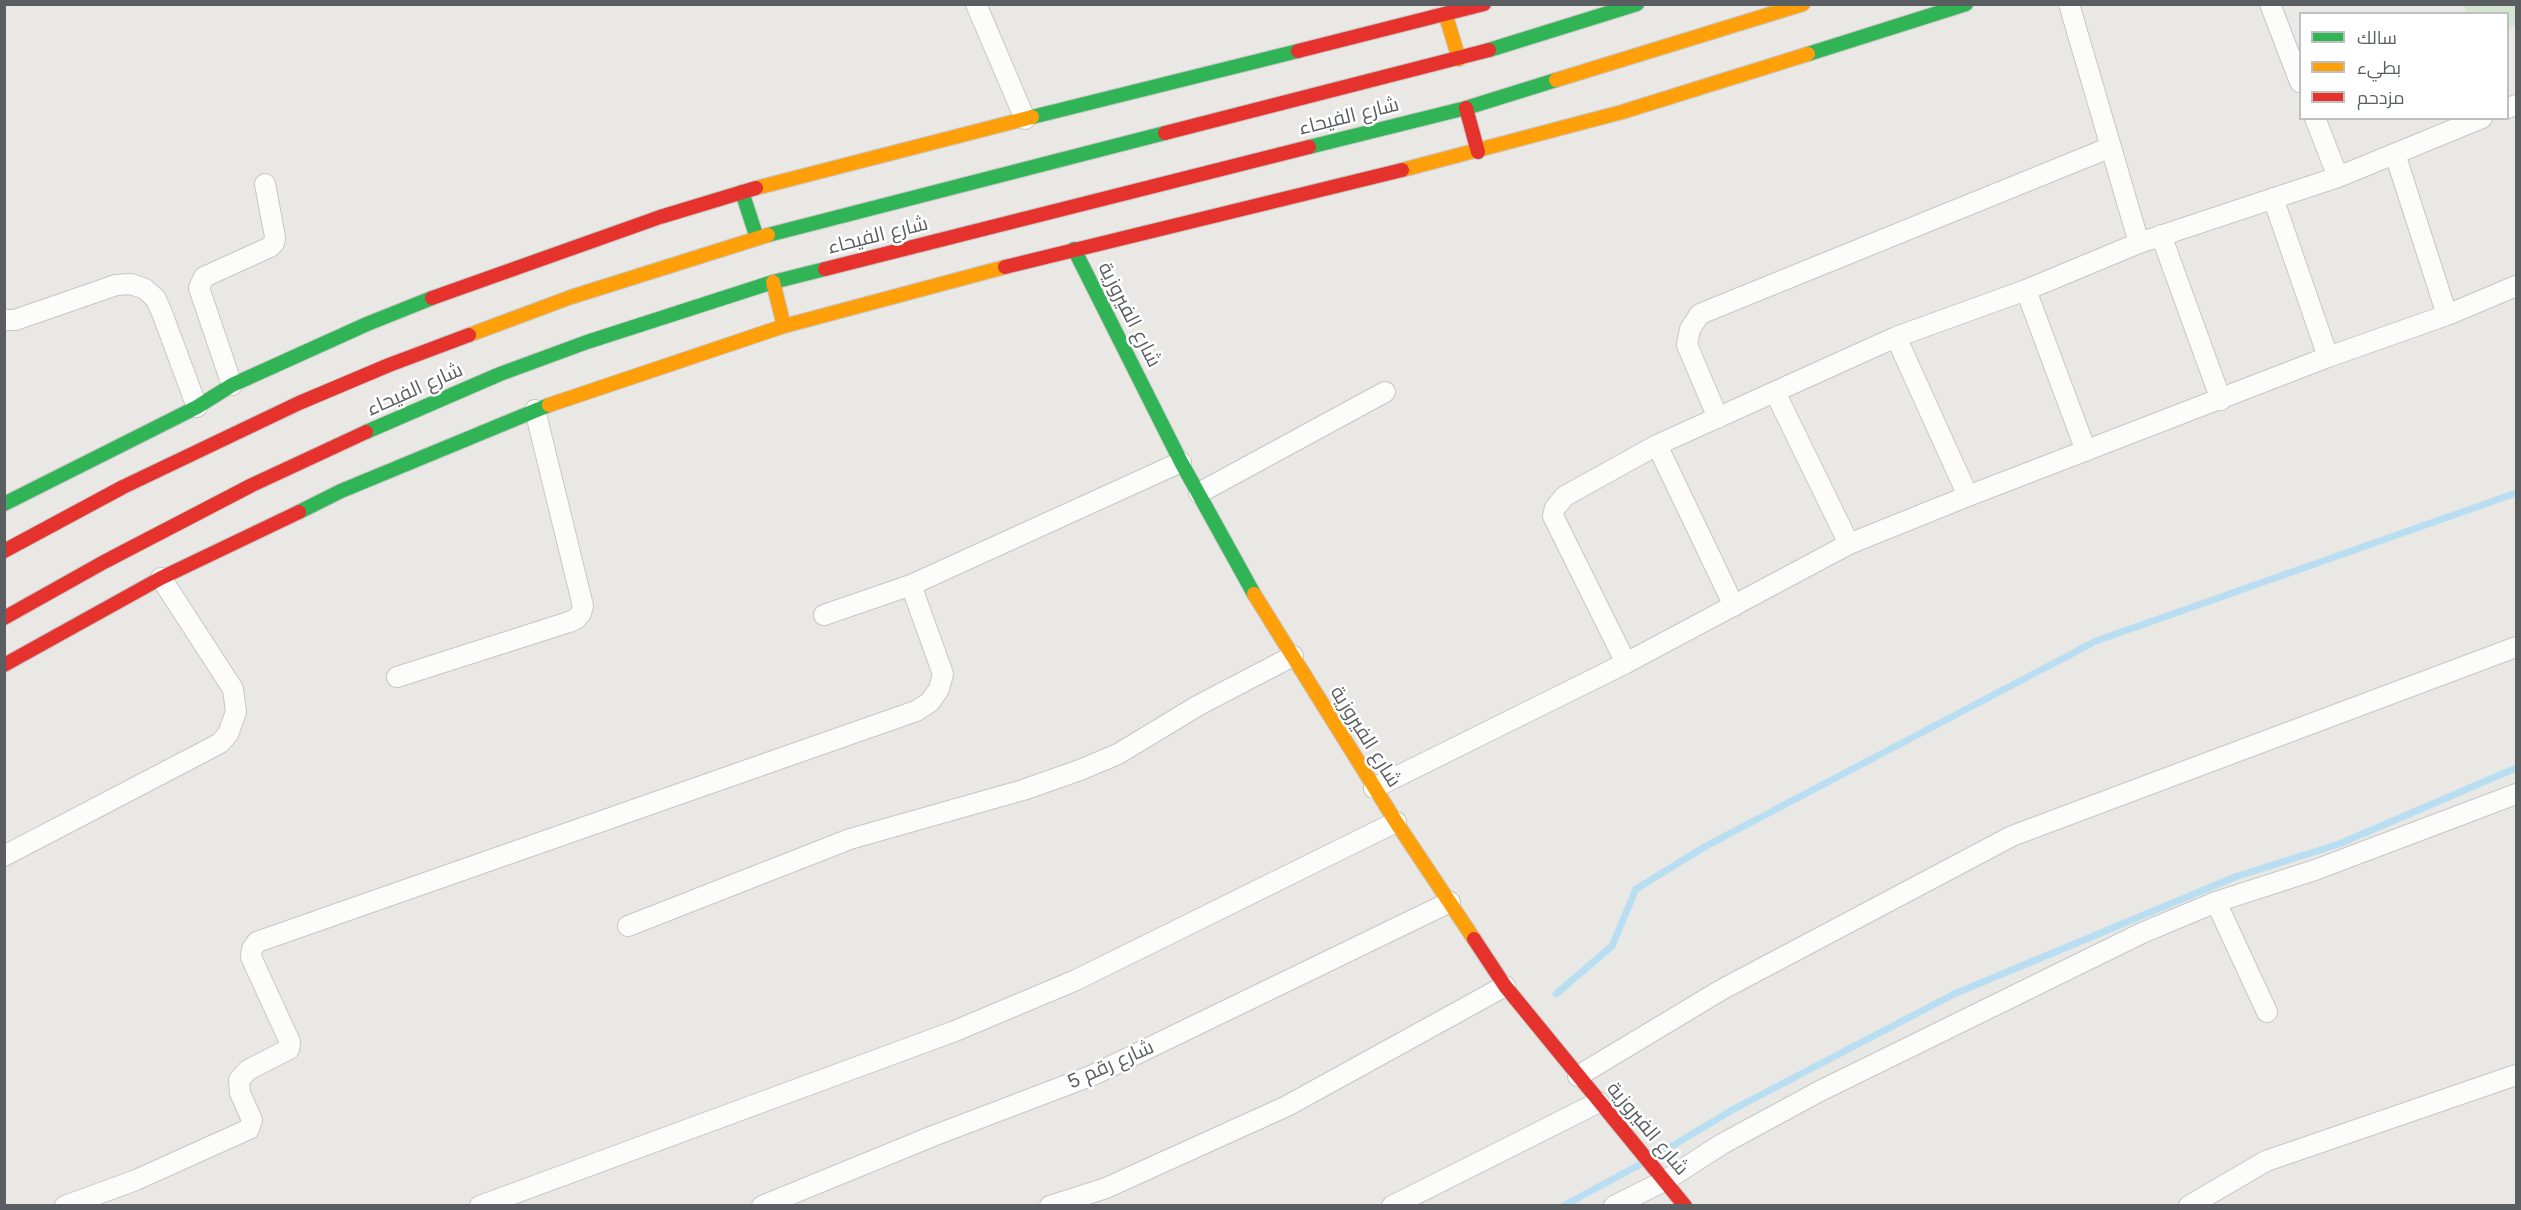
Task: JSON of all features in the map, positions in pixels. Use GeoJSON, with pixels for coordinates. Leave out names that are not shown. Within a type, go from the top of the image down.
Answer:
{"type":"FeatureCollection","features":[{"type":"Feature","properties":{"kind":"main road"},"geometry":{"type":"LineString","coordinates":[[4,504],[197,407],[232,385],[367,324],[464,285],[660,217],[742,192],[1025,119],[1446,16],[1484,4]]}},
{"type":"Feature","properties":{"kind":"main road","name":"شارع الفيحاء"},"geometry":{"type":"LineString","coordinates":[[4,551],[113,492],[210,444],[389,365],[571,297],[757,238],[1079,154],[1459,59],[1637,4]]}},
{"type":"Feature","properties":{"kind":"main road","name":"شارع الفيحاء"},"geometry":{"type":"LineString","coordinates":[[4,618],[104,562],[252,485],[410,412],[500,374],[587,342],[773,282],[1090,197],[1466,108],[1803,4]]}},
{"type":"Feature","properties":{"kind":"main road"},"geometry":{"type":"LineString","coordinates":[[4,665],[162,578],[341,491],[535,410],[784,326],[1074,249],[1478,152],[1623,112],[1966,4]]}},
{"type":"Feature","properties":{"kind":"main road"},"geometry":{"type":"LineString","coordinates":[[1446,16],[1459,59]]}},
{"type":"Feature","properties":{"kind":"main road"},"geometry":{"type":"LineString","coordinates":[[1466,108],[1478,152]]}},
{"type":"Feature","properties":{"kind":"main road"},"geometry":{"type":"LineString","coordinates":[[1079,154],[1084,173]]}},
{"type":"Feature","properties":{"kind":"main road"},"geometry":{"type":"LineString","coordinates":[[742,192],[757,238]]}},
{"type":"Feature","properties":{"kind":"main road","name":"شارع الفيروزية"},"geometry":{"type":"LineString","coordinates":[[1074,249],[1181,462],[1252,590],[1374,788],[1505,986],[1685,1206]]}},
{"type":"Feature","properties":{"kind":"main road"},"geometry":{"type":"LineString","coordinates":[[773,282],[784,326]]}},
{"type":"Feature","properties":{"kind":"street"},"geometry":{"type":"LineString","coordinates":[[976,4],[1025,119]]}},
{"type":"Feature","properties":{"kind":"street"},"geometry":{"type":"LineString","coordinates":[[2069,4],[2139,243]]}},
{"type":"Feature","properties":{"kind":"street"},"geometry":{"type":"LineString","coordinates":[[2270,4],[2299,77]]}},
{"type":"Feature","properties":{"kind":"street"},"geometry":{"type":"LineString","coordinates":[[2316,120],[2338,177]]}},
{"type":"Feature","properties":{"kind":"street"},"geometry":{"type":"LineString","coordinates":[[1626,663],[1553,516],[1555,508],[1565,496],[1657,445],[1896,337],[2026,290],[2161,235],[2338,177],[2477,120]]}},
{"type":"Feature","properties":{"kind":"street"},"geometry":{"type":"LineString","coordinates":[[1718,418],[1687,345],[1690,329],[1700,314],[2111,147]]}},
{"type":"Feature","properties":{"kind":"street"},"geometry":{"type":"LineString","coordinates":[[2395,154],[2447,315]]}},
{"type":"Feature","properties":{"kind":"street"},"geometry":{"type":"LineString","coordinates":[[232,385],[198,288],[204,277],[270,247],[274,243],[275,237],[265,184]]}},
{"type":"Feature","properties":{"kind":"street"},"geometry":{"type":"LineString","coordinates":[[2273,198],[2328,357]]}},
{"type":"Feature","properties":{"kind":"street"},"geometry":{"type":"LineString","coordinates":[[2161,235],[2220,400]]}},
{"type":"Feature","properties":{"kind":"street"},"geometry":{"type":"LineString","coordinates":[[4,320],[15,320],[116,285],[131,284],[145,289],[156,299],[162,312],[197,407]]}},
{"type":"Feature","properties":{"kind":"street"},"geometry":{"type":"LineString","coordinates":[[1374,788],[1626,663],[1849,544],[1968,496],[2328,357],[2447,315],[2517,286]]}},
{"type":"Feature","properties":{"kind":"street"},"geometry":{"type":"LineString","coordinates":[[2026,290],[2086,451]]}},
{"type":"Feature","properties":{"kind":"street"},"geometry":{"type":"LineString","coordinates":[[1896,337],[1968,496]]}},
{"type":"Feature","properties":{"kind":"street"},"geometry":{"type":"LineString","coordinates":[[1199,493],[1385,392]]}},
{"type":"Feature","properties":{"kind":"street"},"geometry":{"type":"LineString","coordinates":[[1775,392],[1849,544]]}},
{"type":"Feature","properties":{"kind":"street"},"geometry":{"type":"LineString","coordinates":[[397,677],[569,622],[581,613],[583,606],[535,410]]}},
{"type":"Feature","properties":{"kind":"street"},"geometry":{"type":"LineString","coordinates":[[1657,445],[1734,606]]}},
{"type":"Feature","properties":{"kind":"street"},"geometry":{"type":"LineString","coordinates":[[824,615],[911,585],[1181,462]]}},
{"type":"Feature","properties":{"kind":"street"},"geometry":{"type":"LineString","coordinates":[[4,856],[220,743],[228,734],[236,712],[233,689],[162,578]]}},
{"type":"Feature","properties":{"kind":"street"},"geometry":{"type":"LineString","coordinates":[[65,1206],[136,1180],[249,1129],[252,1120],[240,1093],[239,1080],[248,1070],[289,1049],[290,1042],[251,957],[252,949],[257,942],[916,711],[930,702],[939,689],[943,674],[911,585]]}},
{"type":"Feature","properties":{"kind":"street"},"geometry":{"type":"LineString","coordinates":[[1578,1076],[1721,990],[2012,836],[2517,647]]}},
{"type":"Feature","properties":{"kind":"street"},"geometry":{"type":"LineString","coordinates":[[628,926],[850,839],[1012,793],[1089,766],[1118,754],[1199,705],[1293,656]]}},
{"type":"Feature","properties":{"kind":"street"},"geometry":{"type":"LineString","coordinates":[[1614,1206],[1660,1174],[1722,1144],[1820,1091],[2142,933],[2216,902],[2315,870],[2517,794]]}},
{"type":"Feature","properties":{"kind":"street"},"geometry":{"type":"LineString","coordinates":[[480,1206],[955,1032],[1076,980],[1396,822]]}},
{"type":"Feature","properties":{"kind":"street","name":"شارع رقم 5"},"geometry":{"type":"LineString","coordinates":[[762,1206],[933,1136],[1093,1075],[1450,902]]}},
{"type":"Feature","properties":{"kind":"street"},"geometry":{"type":"LineString","coordinates":[[2216,902],[2267,1012]]}},
{"type":"Feature","properties":{"kind":"street"},"geometry":{"type":"LineString","coordinates":[[1050,1206],[1106,1188],[1287,1106],[1505,986]]}},
{"type":"Feature","properties":{"kind":"street"},"geometry":{"type":"LineString","coordinates":[[2189,1206],[2266,1161],[2515,1081]]}},
{"type":"Feature","properties":{"kind":"street"},"geometry":{"type":"LineString","coordinates":[[1392,1206],[1599,1102]]}},
{"type":"Feature","properties":{"kind":"green space"},"geometry":{"type":"Polygon","coordinates":[[[2464,5],[2516,5],[2516,25],[2509,28],[2509,12],[2467,12],[2464,5]]]}},
{"type":"Feature","properties":{"kind":"waterway"},"geometry":{"type":"LineString","coordinates":[[1556,994],[1612,946],[1636,889],[1706,846],[2096,641],[2516,493]]}},
{"type":"Feature","properties":{"kind":"waterway"},"geometry":{"type":"LineString","coordinates":[[1654,1157],[1732,1110],[1954,994],[2235,877],[2339,844],[2516,768]]}},
{"type":"Feature","properties":{"kind":"waterway"},"geometry":{"type":"LineString","coordinates":[[1563,1206],[1641,1164]]}},
{"type":"Feature","properties":{"kind":"traffic: fast"},"geometry":{"type":"LineString","coordinates":[[1489,50],[1637,4]]}},
{"type":"Feature","properties":{"kind":"traffic: fast"},"geometry":{"type":"LineString","coordinates":[[1808,54],[1966,4]]}},
{"type":"Feature","properties":{"kind":"traffic: fast"},"geometry":{"type":"LineString","coordinates":[[1032,117],[1298,51]]}},
{"type":"Feature","properties":{"kind":"traffic: fast"},"geometry":{"type":"LineString","coordinates":[[1309,147],[1466,108],[1556,80]]}},
{"type":"Feature","properties":{"kind":"traffic: fast"},"geometry":{"type":"LineString","coordinates":[[768,235],[1165,133]]}},
{"type":"Feature","properties":{"kind":"traffic: fast"},"geometry":{"type":"LineString","coordinates":[[742,192],[757,238]]}},
{"type":"Feature","properties":{"kind":"traffic: fast"},"geometry":{"type":"LineString","coordinates":[[1074,249],[1181,462],[1254,594]]}},
{"type":"Feature","properties":{"kind":"traffic: fast"},"geometry":{"type":"LineString","coordinates":[[366,432],[500,374],[587,342],[773,282],[825,269]]}},
{"type":"Feature","properties":{"kind":"traffic: fast"},"geometry":{"type":"LineString","coordinates":[[4,504],[197,407],[232,385],[367,324],[432,298]]}},
{"type":"Feature","properties":{"kind":"traffic: fast"},"geometry":{"type":"LineString","coordinates":[[299,512],[341,491],[549,405]]}},
{"type":"Feature","properties":{"kind":"traffic: slow"},"geometry":{"type":"LineString","coordinates":[[1556,80],[1803,4]]}},
{"type":"Feature","properties":{"kind":"traffic: slow"},"geometry":{"type":"LineString","coordinates":[[1446,16],[1459,59]]}},
{"type":"Feature","properties":{"kind":"traffic: slow"},"geometry":{"type":"LineString","coordinates":[[1402,170],[1622,112],[1808,54]]}},
{"type":"Feature","properties":{"kind":"traffic: slow"},"geometry":{"type":"LineString","coordinates":[[756,188],[1032,117]]}},
{"type":"Feature","properties":{"kind":"traffic: slow"},"geometry":{"type":"LineString","coordinates":[[469,335],[571,297],[768,235]]}},
{"type":"Feature","properties":{"kind":"traffic: slow"},"geometry":{"type":"LineString","coordinates":[[549,405],[784,326],[1005,267]]}},
{"type":"Feature","properties":{"kind":"traffic: slow"},"geometry":{"type":"LineString","coordinates":[[773,282],[784,326]]}},
{"type":"Feature","properties":{"kind":"traffic: slow"},"geometry":{"type":"LineString","coordinates":[[1254,594],[1396,822],[1474,939]]}},
{"type":"Feature","properties":{"kind":"traffic: jam"},"geometry":{"type":"LineString","coordinates":[[1298,51],[1484,4]]}},
{"type":"Feature","properties":{"kind":"traffic: jam"},"geometry":{"type":"LineString","coordinates":[[1165,133],[1489,50]]}},
{"type":"Feature","properties":{"kind":"traffic: jam"},"geometry":{"type":"LineString","coordinates":[[1466,108],[1478,152]]}},
{"type":"Feature","properties":{"kind":"traffic: jam"},"geometry":{"type":"LineString","coordinates":[[825,269],[1309,147]]}},
{"type":"Feature","properties":{"kind":"traffic: jam"},"geometry":{"type":"LineString","coordinates":[[1005,267],[1402,170]]}},
{"type":"Feature","properties":{"kind":"traffic: jam"},"geometry":{"type":"LineString","coordinates":[[432,298],[660,217],[756,188]]}},
{"type":"Feature","properties":{"kind":"traffic: jam"},"geometry":{"type":"LineString","coordinates":[[4,551],[123,487],[299,403],[389,365],[469,335]]}},
{"type":"Feature","properties":{"kind":"traffic: jam"},"geometry":{"type":"LineString","coordinates":[[4,618],[104,562],[252,485],[366,432]]}},
{"type":"Feature","properties":{"kind":"traffic: jam"},"geometry":{"type":"LineString","coordinates":[[4,665],[161,578],[299,512]]}},
{"type":"Feature","properties":{"kind":"traffic: jam"},"geometry":{"type":"LineString","coordinates":[[1474,939],[1505,986],[1685,1206]]}}]}
